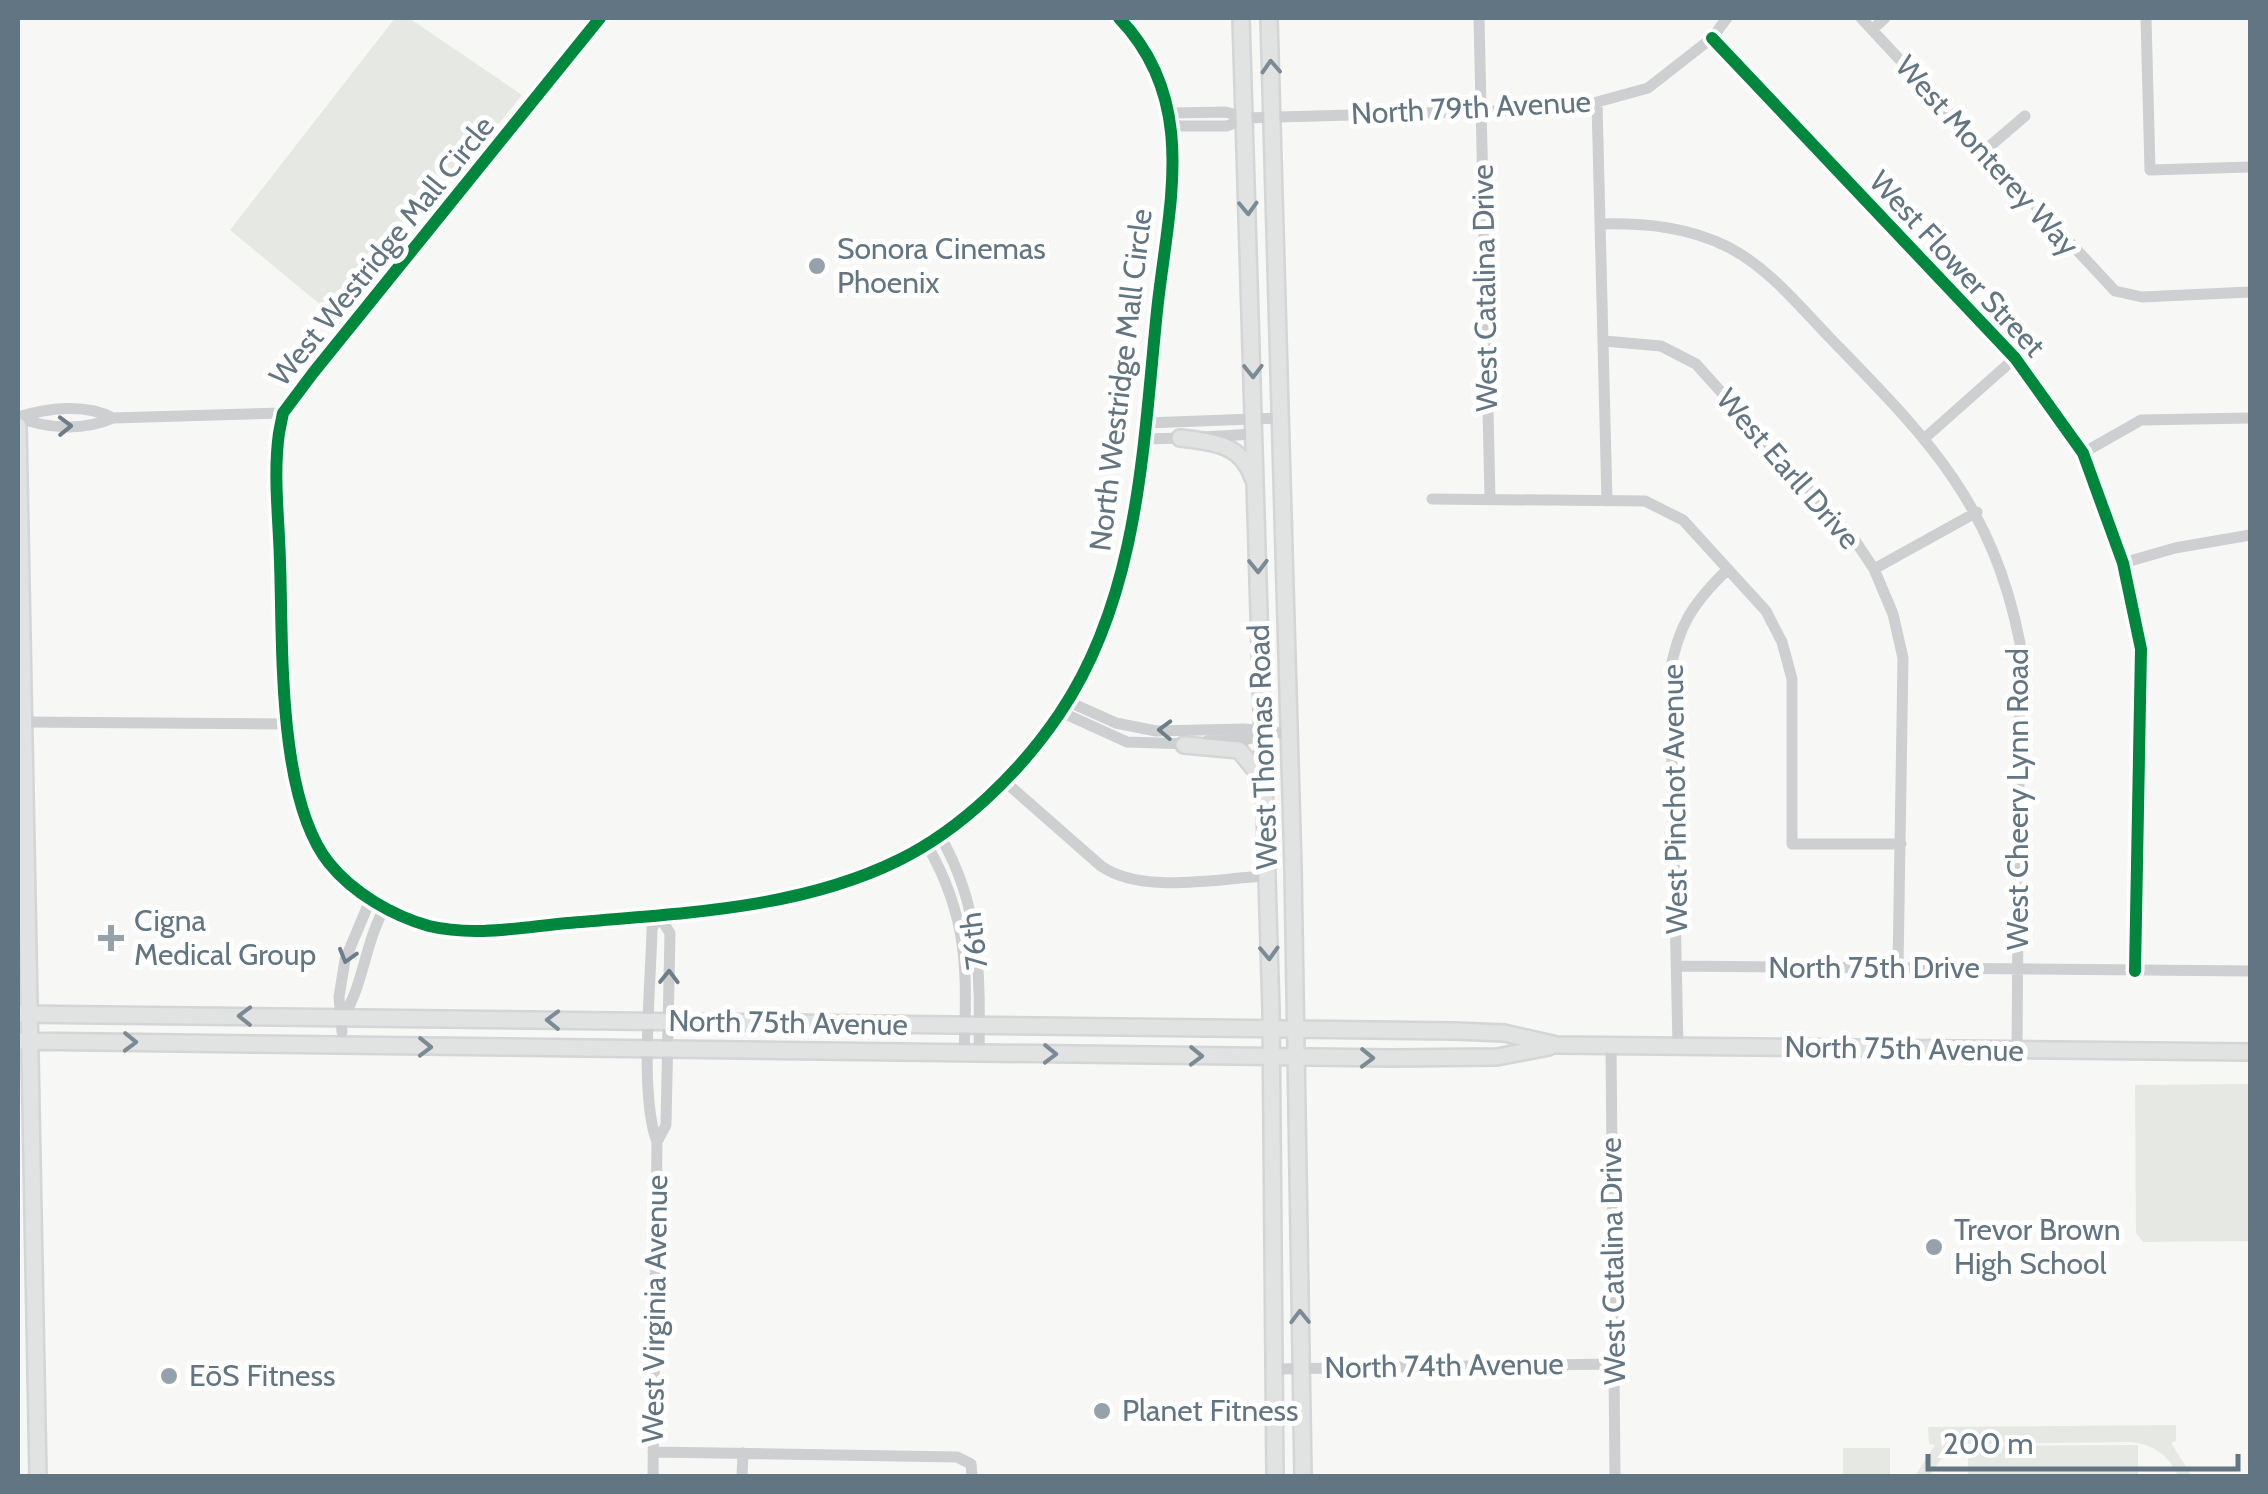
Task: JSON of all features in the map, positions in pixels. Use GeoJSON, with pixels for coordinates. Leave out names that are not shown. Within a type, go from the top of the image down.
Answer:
{"type":"FeatureCollection","features":[{"type":"Feature","properties":{"kind":"main road","name":"West Thomas Road"},"geometry":{"type":"LineString","coordinates":[[1241,18],[1271,1029],[1274,1476]]}},
{"type":"Feature","properties":{"kind":"main road","name":"West Thomas Road"},"geometry":{"type":"LineString","coordinates":[[1269,18],[1283,425],[1303,1476]]}},
{"type":"Feature","properties":{"kind":"main road"},"geometry":{"type":"LineString","coordinates":[[1254,427],[1283,425]]}},
{"type":"Feature","properties":{"kind":"main road"},"geometry":{"type":"LineString","coordinates":[[18,426],[25,1041],[36,1297],[38,1476]]}},
{"type":"Feature","properties":{"kind":"main road"},"geometry":{"type":"LineString","coordinates":[[1180,438],[1230,447],[1244,459],[1256,486]]}},
{"type":"Feature","properties":{"kind":"main road"},"geometry":{"type":"LineString","coordinates":[[1184,746],[1239,750],[1264,781]]}},
{"type":"Feature","properties":{"kind":"main road","name":"North 75th Avenue"},"geometry":{"type":"LineString","coordinates":[[25,1014],[342,1024],[668,1021],[1296,1029],[1504,1034],[1558,1045],[2250,1052]]}},
{"type":"Feature","properties":{"kind":"main road","name":"North 75th Avenue"},"geometry":{"type":"LineString","coordinates":[[25,1041],[1296,1057],[1497,1057],[1558,1045]]}},
{"type":"Feature","properties":{"kind":"street","name":"West Westridge Mall Circle"},"geometry":{"type":"LineString","coordinates":[[385,907],[334,870],[312,835],[302,806],[288,724],[276,452],[284,413],[600,18]]}},
{"type":"Feature","properties":{"kind":"street","name":"North Westridge Mall Circle"},"geometry":{"type":"LineString","coordinates":[[385,907],[426,925],[481,931],[664,914],[820,890],[869,873],[940,836],[1002,780],[1064,706],[1094,650],[1121,576],[1146,423],[1172,120],[1146,50],[1119,18]]}},
{"type":"Feature","properties":{"kind":"street","name":"West Catalina Drive"},"geometry":{"type":"LineString","coordinates":[[1479,18],[1490,498]]}},
{"type":"Feature","properties":{"kind":"street","name":"North 79th Avenue"},"geometry":{"type":"LineString","coordinates":[[1172,120],[1227,126],[1246,118],[1572,109],[1648,88],[1712,38],[1727,18]]}},
{"type":"Feature","properties":{"kind":"street","name":"West Monterey Way"},"geometry":{"type":"LineString","coordinates":[[1861,18],[2115,291],[2142,297],[2250,292]]}},
{"type":"Feature","properties":{"kind":"street"},"geometry":{"type":"LineString","coordinates":[[1872,30],[1885,18]]}},
{"type":"Feature","properties":{"kind":"street"},"geometry":{"type":"LineString","coordinates":[[2146,18],[2150,170],[2250,166]]}},
{"type":"Feature","properties":{"kind":"street","name":"West Flower Street"},"geometry":{"type":"LineString","coordinates":[[1712,38],[2015,358],[2083,453],[2123,563],[2141,649],[2135,971]]}},
{"type":"Feature","properties":{"kind":"street"},"geometry":{"type":"LineString","coordinates":[[1597,104],[1608,501]]}},
{"type":"Feature","properties":{"kind":"street"},"geometry":{"type":"LineString","coordinates":[[1983,152],[2025,116]]}},
{"type":"Feature","properties":{"kind":"street","name":"West Cheery Lynn Road"},"geometry":{"type":"LineString","coordinates":[[1602,224],[1651,223],[1699,235],[1762,268],[1926,437],[1977,512],[2003,578],[2020,642],[2017,1050]]}},
{"type":"Feature","properties":{"kind":"street","name":"West Earll Drive"},"geometry":{"type":"LineString","coordinates":[[1604,341],[1661,346],[1696,364],[1856,542],[1874,569],[1893,614],[1904,658],[1898,968]]}},
{"type":"Feature","properties":{"kind":"street"},"geometry":{"type":"LineString","coordinates":[[1926,437],[2015,358]]}},
{"type":"Feature","properties":{"kind":"street"},"geometry":{"type":"LineString","coordinates":[[113,418],[98,410],[37,411],[18,417],[38,426],[96,425],[113,418],[284,413]]}},
{"type":"Feature","properties":{"kind":"street"},"geometry":{"type":"LineString","coordinates":[[2083,453],[2142,420],[2250,418]]}},
{"type":"Feature","properties":{"kind":"street"},"geometry":{"type":"LineString","coordinates":[[1146,423],[1254,427]]}},
{"type":"Feature","properties":{"kind":"street"},"geometry":{"type":"LineString","coordinates":[[1144,440],[1254,427]]}},
{"type":"Feature","properties":{"kind":"street"},"geometry":{"type":"LineString","coordinates":[[1432,498],[1645,500],[1683,520],[1766,611],[1782,642],[1792,679],[1792,844],[1901,844]]}},
{"type":"Feature","properties":{"kind":"street"},"geometry":{"type":"LineString","coordinates":[[1874,569],[1977,512]]}},
{"type":"Feature","properties":{"kind":"street"},"geometry":{"type":"LineString","coordinates":[[2123,563],[2176,548],[2250,535]]}},
{"type":"Feature","properties":{"kind":"street","name":"West Pinchot Avenue"},"geometry":{"type":"LineString","coordinates":[[1678,1047],[1670,674],[1680,624],[1693,602],[1726,570]]}},
{"type":"Feature","properties":{"kind":"street"},"geometry":{"type":"LineString","coordinates":[[1064,706],[1118,739],[1184,746],[1262,734],[1290,734]]}},
{"type":"Feature","properties":{"kind":"street"},"geometry":{"type":"LineString","coordinates":[[1064,706],[1142,729],[1244,729],[1262,734]]}},
{"type":"Feature","properties":{"kind":"street"},"geometry":{"type":"LineString","coordinates":[[24,722],[288,724]]}},
{"type":"Feature","properties":{"kind":"street"},"geometry":{"type":"LineString","coordinates":[[1002,780],[1101,866],[1119,876],[1164,880],[1266,876]]}},
{"type":"Feature","properties":{"kind":"street","name":"76th"},"geometry":{"type":"LineString","coordinates":[[940,836],[958,870],[974,919],[972,1053]]}},
{"type":"Feature","properties":{"kind":"street","name":"76th"},"geometry":{"type":"LineString","coordinates":[[928,845],[948,884],[964,932],[972,1025]]}},
{"type":"Feature","properties":{"kind":"street"},"geometry":{"type":"LineString","coordinates":[[342,1024],[339,997],[345,960],[371,898]]}},
{"type":"Feature","properties":{"kind":"street"},"geometry":{"type":"LineString","coordinates":[[342,1024],[352,1003],[368,939],[385,907]]}},
{"type":"Feature","properties":{"kind":"street","name":"West Virginia Avenue"},"geometry":{"type":"LineString","coordinates":[[659,1049],[651,1021],[652,930],[664,914]]}},
{"type":"Feature","properties":{"kind":"street","name":"West Virginia Avenue"},"geometry":{"type":"LineString","coordinates":[[653,1476],[657,1142],[650,1124],[659,1049],[668,1021],[670,933],[664,914]]}},
{"type":"Feature","properties":{"kind":"street","name":"North 75th Drive"},"geometry":{"type":"LineString","coordinates":[[1678,966],[2250,971]]}},
{"type":"Feature","properties":{"kind":"street","name":"West Catalina Drive"},"geometry":{"type":"LineString","coordinates":[[1611,1046],[1615,1476]]}},
{"type":"Feature","properties":{"kind":"street"},"geometry":{"type":"LineString","coordinates":[[18,1296],[36,1297]]}},
{"type":"Feature","properties":{"kind":"street","name":"North 74th Avenue"},"geometry":{"type":"LineString","coordinates":[[1273,1369],[1614,1364]]}},
{"type":"Feature","properties":{"kind":"street"},"geometry":{"type":"LineString","coordinates":[[653,1452],[967,1460],[972,1476]]}},
{"type":"Feature","properties":{"kind":"street"},"geometry":{"type":"LineString","coordinates":[[742,1454],[742,1476]]}},
{"type":"Feature","properties":{"kind":"shaded area"},"geometry":{"type":"Polygon","coordinates":[[[395,18],[409,18],[522,95],[339,320],[230,230],[395,18]]]}},
{"type":"Feature","properties":{"kind":"shaded area"},"geometry":{"type":"Polygon","coordinates":[[[2250,1084],[2250,1241],[2143,1242],[2136,1233],[2135,1085],[2250,1084]]]}},
{"type":"Feature","properties":{"kind":"shaded area"},"geometry":{"type":"Polygon","coordinates":[[[2176,1425],[2176,1441],[2171,1443],[2192,1476],[2178,1476],[2159,1452],[2130,1442],[1966,1444],[1944,1455],[1929,1476],[1915,1476],[1935,1445],[1929,1444],[1928,1427],[2176,1425]]]}},
{"type":"Feature","properties":{"kind":"shaded area"},"geometry":{"type":"Polygon","coordinates":[[[2138,1445],[2138,1476],[1968,1476],[1968,1446],[2138,1445]]]}},
{"type":"Feature","properties":{"kind":"shaded area"},"geometry":{"type":"Polygon","coordinates":[[[1843,1448],[1890,1448],[1890,1476],[1843,1476],[1843,1448]]]}},
{"type":"Feature","properties":{"kind":"cycle path"},"geometry":{"type":"LineString","coordinates":[[600,18],[313,373],[283,413],[279,433],[276,481],[283,676],[291,761],[300,800],[312,835],[329,863],[350,884],[374,902],[429,926],[498,930],[695,912],[820,890],[899,860],[945,832],[1009,777],[1044,735],[1086,668],[1107,620],[1122,570],[1141,467],[1171,195],[1170,120],[1161,85],[1144,50],[1119,18]]}},
{"type":"Feature","properties":{"kind":"cycle path"},"geometry":{"type":"LineString","coordinates":[[1712,38],[2015,358],[2083,453],[2123,563],[2141,649],[2135,971]]}},
{"type":"Feature","properties":{"kind":"place","name":"Sonora Cinemas Phoenix"},"geometry":{"type":"Point","coordinates":[817,266]}},
{"type":"Feature","properties":{"kind":"place","name":"Cigna Medical Group"},"geometry":{"type":"Point","coordinates":[111,938]}},
{"type":"Feature","properties":{"kind":"place","name":"Trevor Brown High School"},"geometry":{"type":"Point","coordinates":[1934,1247]}},
{"type":"Feature","properties":{"kind":"place","name":"EōS Fitness"},"geometry":{"type":"Point","coordinates":[169,1376]}},
{"type":"Feature","properties":{"kind":"place","name":"Planet Fitness"},"geometry":{"type":"Point","coordinates":[1102,1411]}}]}
